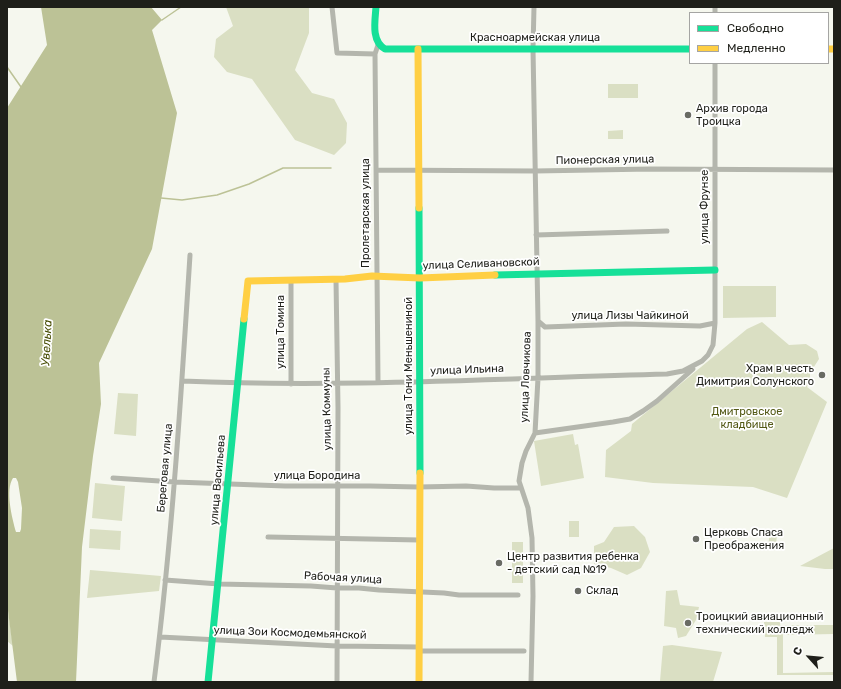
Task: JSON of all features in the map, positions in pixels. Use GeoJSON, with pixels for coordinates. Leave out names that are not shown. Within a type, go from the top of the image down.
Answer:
{"type":"FeatureCollection","features":[{"type":"Feature","properties":{"kind":"street"},"geometry":{"type":"LineString","coordinates":[[332,7],[337,53],[376,54]]}},
{"type":"Feature","properties":{"kind":"street","name":"Пролетарская улица"},"geometry":{"type":"LineString","coordinates":[[376,7],[376,36],[379,46],[376,54],[378,382]]}},
{"type":"Feature","properties":{"kind":"street","name":"улица Ловчикова"},"geometry":{"type":"LineString","coordinates":[[531,682],[533,600],[532,538],[528,508],[519,480],[526,451],[535,433],[538,378],[533,49],[534,7]]}},
{"type":"Feature","properties":{"kind":"street","name":"Красноармейская улица"},"geometry":{"type":"LineString","coordinates":[[379,46],[390,50],[689,48]]}},
{"type":"Feature","properties":{"kind":"street","name":"улица Тони Меньшениной"},"geometry":{"type":"LineString","coordinates":[[418,50],[421,382],[419,487],[419,682]]}},
{"type":"Feature","properties":{"kind":"street","name":"улица Фрунзе"},"geometry":{"type":"LineString","coordinates":[[712,350],[714,345],[715,323],[716,64]]}},
{"type":"Feature","properties":{"kind":"street","name":"Пионерская улица"},"geometry":{"type":"LineString","coordinates":[[377,170],[834,170]]}},
{"type":"Feature","properties":{"kind":"street"},"geometry":{"type":"LineString","coordinates":[[536,235],[667,231]]}},
{"type":"Feature","properties":{"kind":"street","name":"Береговая улица"},"geometry":{"type":"LineString","coordinates":[[154,682],[160,637],[175,482],[190,255]]}},
{"type":"Feature","properties":{"kind":"street","name":"улица Селивановской"},"geometry":{"type":"LineString","coordinates":[[248,281],[336,280],[364,276],[420,278],[537,273],[715,270]]}},
{"type":"Feature","properties":{"kind":"street","name":"улица Томина"},"geometry":{"type":"LineString","coordinates":[[291,280],[291,384]]}},
{"type":"Feature","properties":{"kind":"street","name":"улица Коммуны"},"geometry":{"type":"LineString","coordinates":[[336,280],[338,486],[337,682]]}},
{"type":"Feature","properties":{"kind":"street","name":"улица Васильева"},"geometry":{"type":"LineString","coordinates":[[208,682],[219,584],[248,281]]}},
{"type":"Feature","properties":{"kind":"street"},"geometry":{"type":"LineString","coordinates":[[538,321],[545,327],[538,332]]}},
{"type":"Feature","properties":{"kind":"street","name":"улица Лизы Чайкиной"},"geometry":{"type":"LineString","coordinates":[[545,327],[626,324],[700,326],[715,323]]}},
{"type":"Feature","properties":{"kind":"street","name":"улица Ильина"},"geometry":{"type":"LineString","coordinates":[[535,433],[630,419],[657,401],[702,361],[712,350]]}},
{"type":"Feature","properties":{"kind":"street","name":"улица Ильина"},"geometry":{"type":"LineString","coordinates":[[182,381],[337,384],[667,374],[684,371],[702,361]]}},
{"type":"Feature","properties":{"kind":"street","name":"улица Бородина"},"geometry":{"type":"LineString","coordinates":[[113,478],[228,484],[521,488]]}},
{"type":"Feature","properties":{"kind":"street"},"geometry":{"type":"LineString","coordinates":[[268,537],[419,540]]}},
{"type":"Feature","properties":{"kind":"street","name":"Рабочая улица"},"geometry":{"type":"LineString","coordinates":[[165,580],[219,584],[359,588],[480,596],[518,595]]}},
{"type":"Feature","properties":{"kind":"street","name":"улица Зои Космодемьянской"},"geometry":{"type":"LineString","coordinates":[[160,637],[419,649]]}},
{"type":"Feature","properties":{"kind":"street"},"geometry":{"type":"LineString","coordinates":[[419,649],[524,650]]}},
{"type":"Feature","properties":{"kind":"green space"},"geometry":{"type":"Polygon","coordinates":[[[226,7],[309,7],[309,33],[295,70],[312,93],[334,99],[347,123],[346,143],[334,155],[295,140],[252,79],[227,72],[214,57],[216,39],[233,26],[226,7]]]}},
{"type":"Feature","properties":{"kind":"green space"},"geometry":{"type":"Polygon","coordinates":[[[608,84],[638,84],[638,98],[608,98],[608,84]]]}},
{"type":"Feature","properties":{"kind":"green space"},"geometry":{"type":"Polygon","coordinates":[[[623,130],[623,139],[608,139],[608,131],[623,130]]]}},
{"type":"Feature","properties":{"kind":"green space"},"geometry":{"type":"Polygon","coordinates":[[[723,286],[776,286],[776,317],[723,318],[723,286]]]}},
{"type":"Feature","properties":{"kind":"green space","name":"Дмитровское кладбище"},"geometry":{"type":"Polygon","coordinates":[[[762,322],[789,345],[806,344],[817,351],[819,359],[810,373],[810,380],[807,387],[827,402],[787,498],[753,487],[653,483],[605,477],[606,450],[631,431],[632,424],[747,329],[762,322]]]}},
{"type":"Feature","properties":{"kind":"green space"},"geometry":{"type":"Polygon","coordinates":[[[118,393],[138,394],[136,436],[114,434],[118,393]]]}},
{"type":"Feature","properties":{"kind":"green space"},"geometry":{"type":"Polygon","coordinates":[[[573,434],[575,445],[578,444],[584,478],[541,486],[534,441],[573,434]]]}},
{"type":"Feature","properties":{"kind":"green space"},"geometry":{"type":"Polygon","coordinates":[[[95,483],[125,486],[122,521],[92,518],[95,483]]]}},
{"type":"Feature","properties":{"kind":"green space"},"geometry":{"type":"Polygon","coordinates":[[[569,521],[579,521],[579,537],[569,537],[569,521]]]}},
{"type":"Feature","properties":{"kind":"green space"},"geometry":{"type":"Polygon","coordinates":[[[634,526],[645,537],[650,552],[641,568],[627,575],[611,568],[594,564],[594,546],[604,542],[614,527],[634,526]]]}},
{"type":"Feature","properties":{"kind":"green space"},"geometry":{"type":"Polygon","coordinates":[[[90,529],[121,531],[120,550],[89,548],[90,529]]]}},
{"type":"Feature","properties":{"kind":"green space"},"geometry":{"type":"Polygon","coordinates":[[[770,532],[777,533],[776,547],[768,546],[770,532]]]}},
{"type":"Feature","properties":{"kind":"green space"},"geometry":{"type":"Polygon","coordinates":[[[512,542],[523,542],[523,583],[512,583],[512,542]]]}},
{"type":"Feature","properties":{"kind":"green space"},"geometry":{"type":"Polygon","coordinates":[[[834,548],[834,569],[800,566],[834,548]]]}},
{"type":"Feature","properties":{"kind":"green space"},"geometry":{"type":"Polygon","coordinates":[[[90,570],[161,576],[159,591],[87,598],[90,570]]]}},
{"type":"Feature","properties":{"kind":"green space"},"geometry":{"type":"Polygon","coordinates":[[[677,590],[680,605],[699,607],[696,620],[686,636],[678,638],[676,628],[664,626],[666,591],[677,590]]]}},
{"type":"Feature","properties":{"kind":"green space"},"geometry":{"type":"Polygon","coordinates":[[[7,603],[13,646],[7,641],[7,603]]]}},
{"type":"Feature","properties":{"kind":"green space"},"geometry":{"type":"Polygon","coordinates":[[[764,622],[780,622],[780,625],[834,625],[834,634],[783,635],[783,673],[834,672],[834,675],[777,675],[777,637],[765,637],[764,622]]]}},
{"type":"Feature","properties":{"kind":"green space"},"geometry":{"type":"Polygon","coordinates":[[[672,645],[722,652],[713,682],[660,681],[663,646],[672,645]]]}},
{"type":"Feature","properties":{"kind":"water","name":"Увелька"},"geometry":{"type":"Polygon","coordinates":[[[41,7],[151,7],[162,20],[152,30],[177,113],[152,249],[99,363],[101,404],[82,547],[76,682],[17,682],[7,603],[7,108],[47,45],[41,7]],[[13,478],[11,483],[9,497],[16,532],[20,532],[22,508],[16,478],[13,478]]]}},
{"type":"Feature","properties":{"kind":"waterway"},"geometry":{"type":"LineString","coordinates":[[162,20],[181,7]]}},
{"type":"Feature","properties":{"kind":"waterway"},"geometry":{"type":"LineString","coordinates":[[7,67],[21,87]]}},
{"type":"Feature","properties":{"kind":"waterway"},"geometry":{"type":"LineString","coordinates":[[161,198],[182,200],[217,195],[249,184],[283,168],[331,168]]}},
{"type":"Feature","properties":{"kind":"traffic: fast"},"geometry":{"type":"LineString","coordinates":[[376,7],[376,36],[378,41],[385,49],[689,49]]}},
{"type":"Feature","properties":{"kind":"traffic: fast"},"geometry":{"type":"LineString","coordinates":[[419,208],[420,473]]}},
{"type":"Feature","properties":{"kind":"traffic: fast"},"geometry":{"type":"LineString","coordinates":[[495,275],[715,270]]}},
{"type":"Feature","properties":{"kind":"traffic: fast"},"geometry":{"type":"LineString","coordinates":[[208,682],[244,319]]}},
{"type":"Feature","properties":{"kind":"traffic: slow"},"geometry":{"type":"LineString","coordinates":[[418,49],[419,208]]}},
{"type":"Feature","properties":{"kind":"traffic: slow"},"geometry":{"type":"LineString","coordinates":[[829,49],[834,49]]}},
{"type":"Feature","properties":{"kind":"traffic: slow"},"geometry":{"type":"LineString","coordinates":[[244,319],[248,281],[345,279],[372,276],[420,278],[495,275]]}},
{"type":"Feature","properties":{"kind":"traffic: slow"},"geometry":{"type":"LineString","coordinates":[[419,682],[420,473]]}},
{"type":"Feature","properties":{"kind":"place","name":"Архив города Троицка"},"geometry":{"type":"Point","coordinates":[688,115]}},
{"type":"Feature","properties":{"kind":"place","name":"Храм в честь Димитрия Солунского"},"geometry":{"type":"Point","coordinates":[822,375]}},
{"type":"Feature","properties":{"kind":"place","name":"Церковь Спаса Преображения"},"geometry":{"type":"Point","coordinates":[696,539]}},
{"type":"Feature","properties":{"kind":"place","name":"Центр развития ребенка - детский сад №19"},"geometry":{"type":"Point","coordinates":[499,563]}},
{"type":"Feature","properties":{"kind":"place","name":"Склад"},"geometry":{"type":"Point","coordinates":[578,591]}},
{"type":"Feature","properties":{"kind":"place","name":"Троицкий авиационный технический колледж"},"geometry":{"type":"Point","coordinates":[688,623]}}]}
